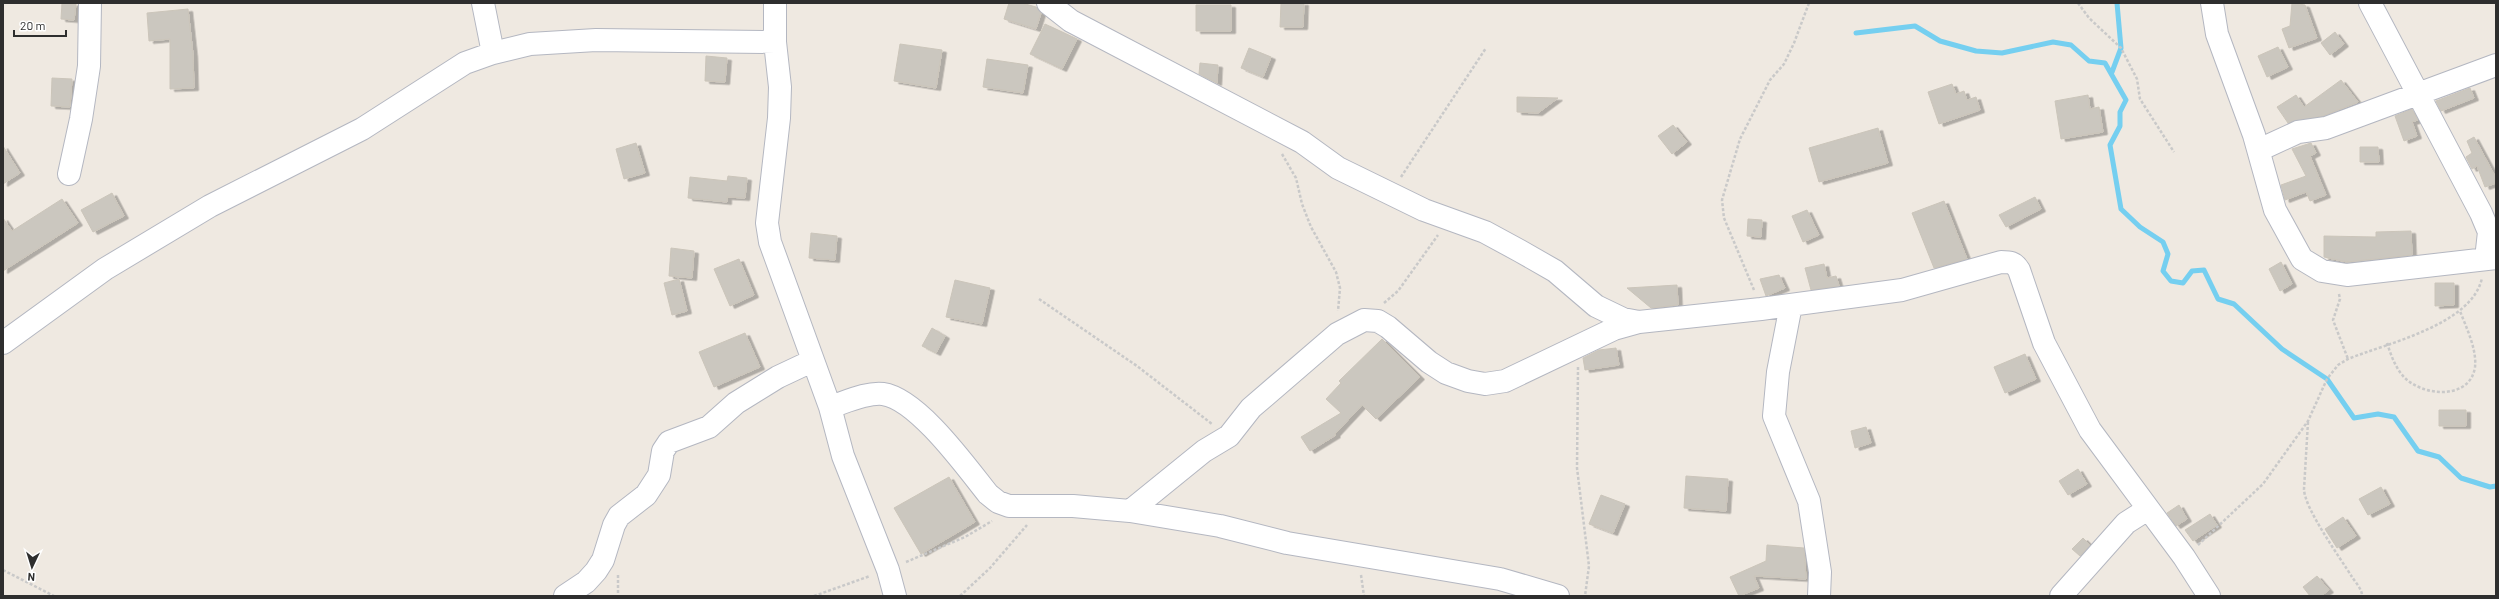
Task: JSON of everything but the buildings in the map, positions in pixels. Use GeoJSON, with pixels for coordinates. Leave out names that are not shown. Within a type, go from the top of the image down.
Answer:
{"type":"FeatureCollection","features":[{"type":"Feature","properties":{"kind":"street"},"geometry":{"type":"LineString","coordinates":[[69,174],[81,119],[89,66],[90,3]]}},
{"type":"Feature","properties":{"kind":"street"},"geometry":{"type":"LineString","coordinates":[[483,3],[493,52]]}},
{"type":"Feature","properties":{"kind":"street"},"geometry":{"type":"LineString","coordinates":[[775,3],[775,42],[780,87],[779,118],[767,222],[779,269],[830,407],[843,456],[888,570],[895,596]]}},
{"type":"Feature","properties":{"kind":"street"},"geometry":{"type":"LineString","coordinates":[[1048,3],[1071,21],[1302,142],[1338,168],[1390,195],[1455,222],[1485,232],[1540,262],[1596,306],[1623,319],[1639,322]]}},
{"type":"Feature","properties":{"kind":"street"},"geometry":{"type":"LineString","coordinates":[[2212,3],[2217,34],[2259,150],[2275,210],[2287,236],[2302,259],[2322,270],[2347,275],[2491,259],[2489,232],[2481,213],[2370,3]]}},
{"type":"Feature","properties":{"kind":"street"},"geometry":{"type":"LineString","coordinates":[[3,342],[106,269],[210,206],[362,129],[465,63],[493,52],[530,44],[596,40],[775,42]]}},
{"type":"Feature","properties":{"kind":"street"},"geometry":{"type":"LineString","coordinates":[[2259,150],[2298,132],[2326,128],[2417,93],[2496,66]]}},
{"type":"Feature","properties":{"kind":"street"},"geometry":{"type":"LineString","coordinates":[[1130,511],[1204,451],[1228,436],[1251,408],[1336,334],[1364,320],[1378,321],[1388,327],[1429,362],[1446,373],[1468,381],[1485,384],[1505,381],[1614,329],[1639,322],[1761,309],[1902,290],[2001,262],[2016,265],[2044,343],[2090,430],[2184,557],[2209,596]]}},
{"type":"Feature","properties":{"kind":"street"},"geometry":{"type":"LineString","coordinates":[[1791,305],[1779,365],[1774,416],[1809,501],[1819,564],[1819,596]]}},
{"type":"Feature","properties":{"kind":"street"},"geometry":{"type":"LineString","coordinates":[[565,596],[586,582],[596,571],[603,560],[614,525],[619,516],[646,495],[659,475],[663,451],[669,442],[709,427],[736,403],[778,377],[812,361]]}},
{"type":"Feature","properties":{"kind":"street"},"geometry":{"type":"LineString","coordinates":[[830,407],[873,394],[892,396],[930,425],[988,494],[998,502],[1009,506],[1073,506],[1130,511],[1220,526],[1287,543],[1339,553],[1500,579],[1558,596]]}},
{"type":"Feature","properties":{"kind":"street"},"geometry":{"type":"LineString","coordinates":[[2061,596],[2126,523],[2148,509]]}},
{"type":"Feature","properties":{"kind":"path"},"geometry":{"type":"LineString","coordinates":[[1761,309],[1724,218],[1722,200],[1740,139],[1770,80],[1784,64],[1794,43],[1809,3]]}},
{"type":"Feature","properties":{"kind":"path"},"geometry":{"type":"LineString","coordinates":[[2078,3],[2089,18],[2122,48],[2137,79],[2140,99],[2174,152]]}},
{"type":"Feature","properties":{"kind":"path"},"geometry":{"type":"LineString","coordinates":[[1390,195],[1486,48]]}},
{"type":"Feature","properties":{"kind":"path"},"geometry":{"type":"LineString","coordinates":[[1269,126],[1284,159],[1296,178],[1302,204],[1311,228],[1339,281],[1336,334]]}},
{"type":"Feature","properties":{"kind":"path"},"geometry":{"type":"LineString","coordinates":[[1364,320],[1398,291],[1443,229],[1455,222]]}},
{"type":"Feature","properties":{"kind":"path"},"geometry":{"type":"LineString","coordinates":[[2184,557],[2263,484],[2308,421],[2327,379],[2338,365],[2348,359],[2387,343],[2443,322],[2460,311],[2476,293],[2491,259]]}},
{"type":"Feature","properties":{"kind":"path"},"geometry":{"type":"LineString","coordinates":[[2322,270],[2339,294],[2340,299],[2333,320],[2348,359]]}},
{"type":"Feature","properties":{"kind":"path"},"geometry":{"type":"LineString","coordinates":[[1039,298],[1137,366],[1228,436]]}},
{"type":"Feature","properties":{"kind":"path"},"geometry":{"type":"LineString","coordinates":[[2387,343],[2396,366],[2412,384],[2432,391],[2450,392],[2460,389],[2468,383],[2473,375],[2475,365],[2471,339],[2460,311]]}},
{"type":"Feature","properties":{"kind":"path"},"geometry":{"type":"LineString","coordinates":[[1578,346],[1577,468],[1589,566],[1585,596]]}},
{"type":"Feature","properties":{"kind":"path"},"geometry":{"type":"LineString","coordinates":[[2308,421],[2304,489],[2305,499],[2331,546],[2358,586],[2362,596]]}},
{"type":"Feature","properties":{"kind":"path"},"geometry":{"type":"LineString","coordinates":[[814,596],[888,570],[965,537],[992,521],[1009,506]]}},
{"type":"Feature","properties":{"kind":"path"},"geometry":{"type":"LineString","coordinates":[[960,596],[990,568],[1028,524],[1048,507]]}},
{"type":"Feature","properties":{"kind":"path"},"geometry":{"type":"LineString","coordinates":[[3,570],[54,596]]}},
{"type":"Feature","properties":{"kind":"waterway"},"geometry":{"type":"LineString","coordinates":[[2112,72],[2121,48],[2117,3]]}},
{"type":"Feature","properties":{"kind":"waterway"},"geometry":{"type":"LineString","coordinates":[[1856,33],[1915,26],[1940,41],[1976,51],[2002,53],[2053,42],[2071,45],[2089,61],[2105,63],[2126,100],[2120,112],[2120,126],[2110,145],[2121,209],[2140,227],[2163,242],[2168,254],[2163,271],[2171,281],[2183,283],[2192,271],[2204,270],[2218,299],[2234,304],[2282,349],[2327,379],[2354,418],[2378,414],[2394,417],[2418,451],[2439,457],[2461,478],[2490,487],[2496,486]]}}]}
